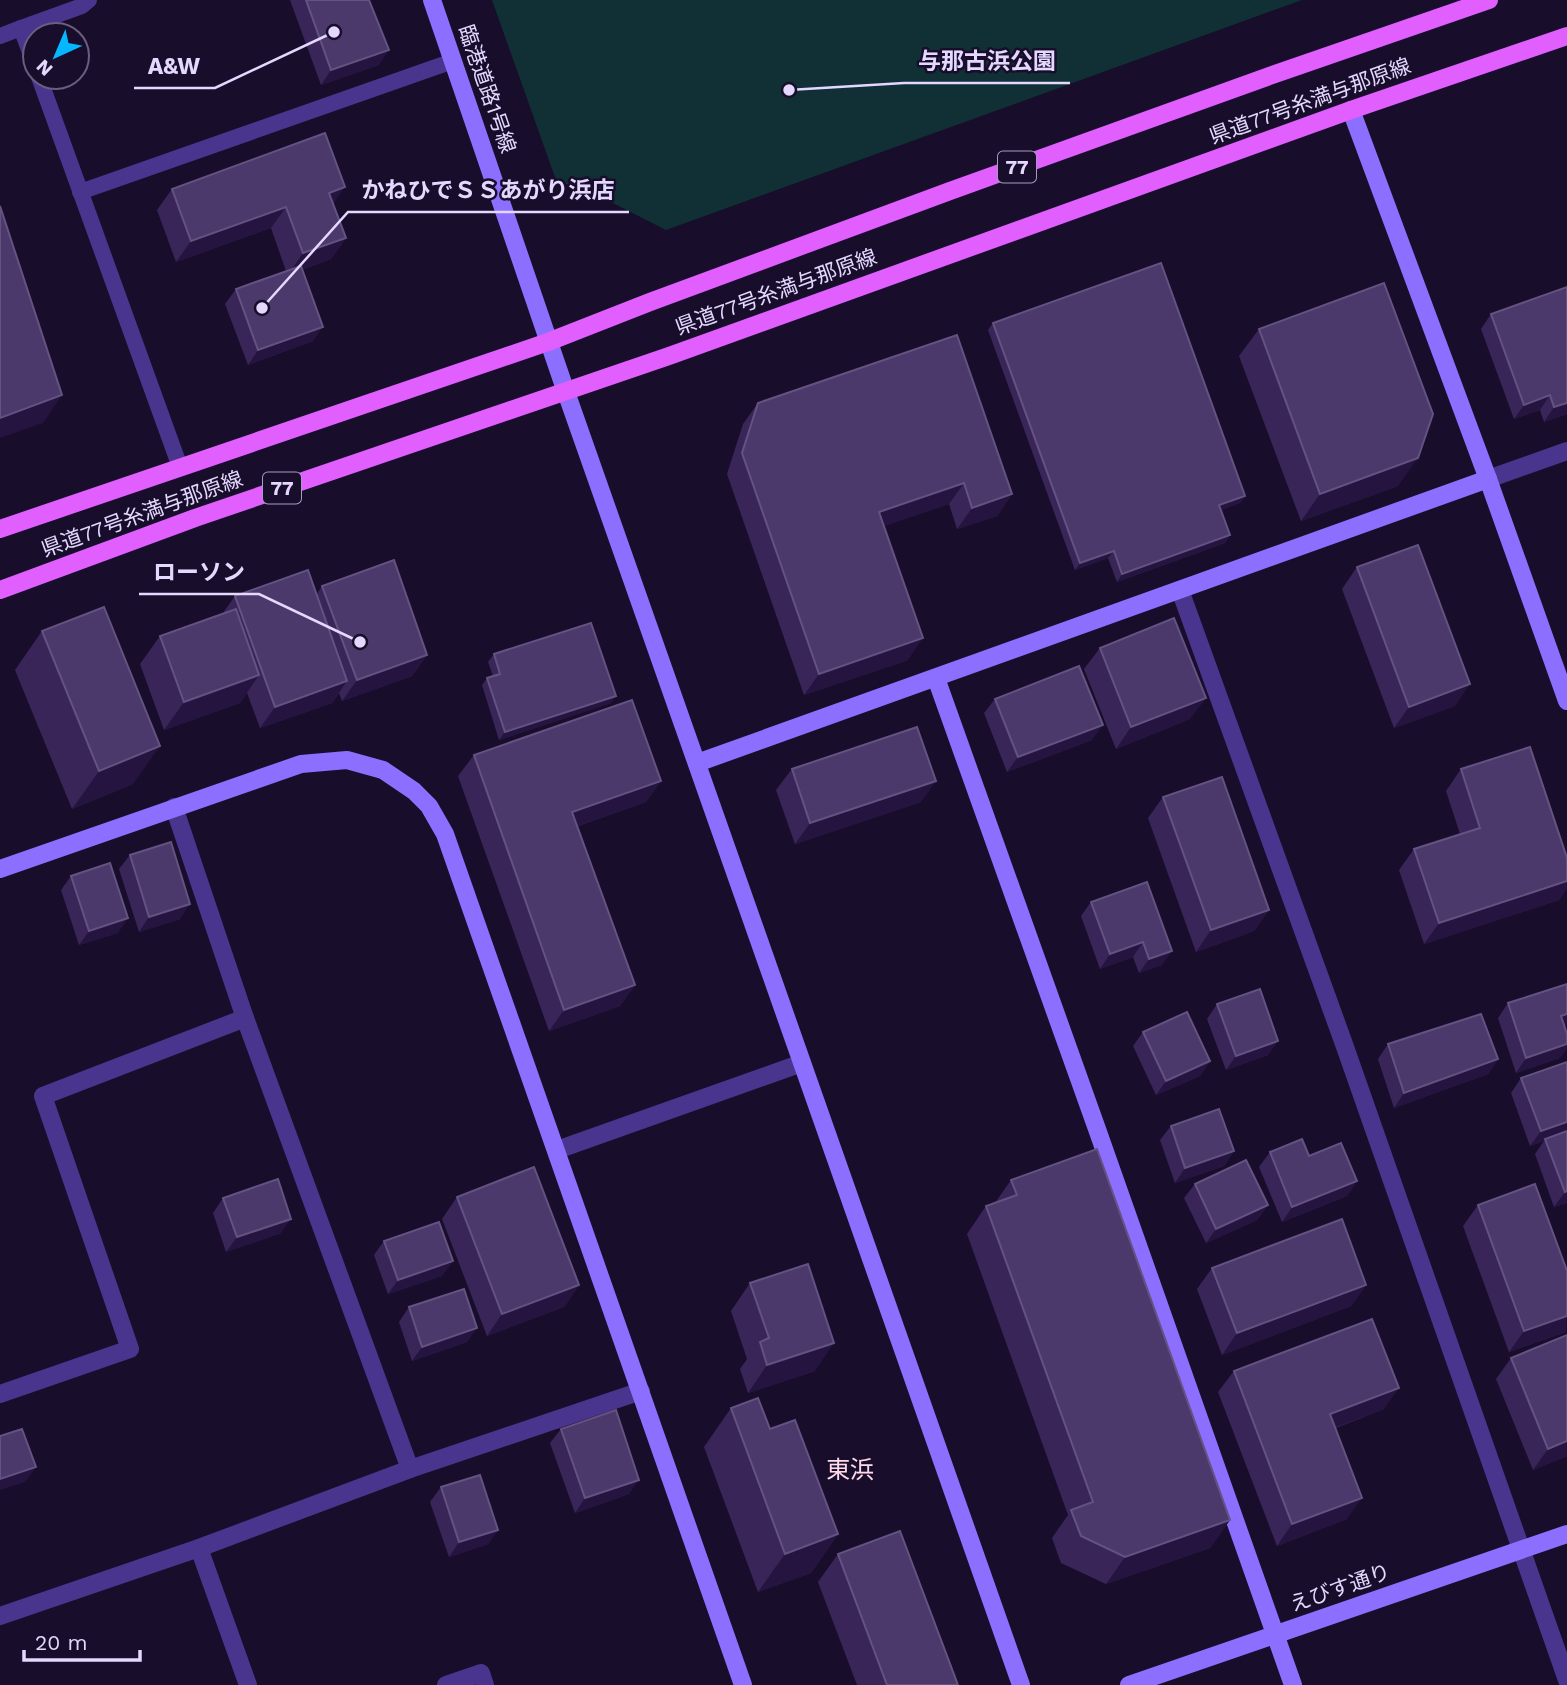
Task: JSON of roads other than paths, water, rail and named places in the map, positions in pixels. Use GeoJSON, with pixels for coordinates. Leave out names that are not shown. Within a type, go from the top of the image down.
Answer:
{"type":"FeatureCollection","features":[{"type":"Feature","properties":{"kind":"main road","name":"県道77号糸満与那原線"},"geometry":{"type":"LineString","coordinates":[[0,530],[548,342],[962,187],[1489,0]]}},
{"type":"Feature","properties":{"kind":"main road","name":"県道77号糸満与那原線"},"geometry":{"type":"LineString","coordinates":[[0,590],[221,509],[566,392],[1351,110],[1567,36]]}},
{"type":"Feature","properties":{"kind":"street","name":"臨港道路1号線"},"geometry":{"type":"LineString","coordinates":[[432,0],[548,342],[1021,1685]]}},
{"type":"Feature","properties":{"kind":"street"},"geometry":{"type":"LineString","coordinates":[[1351,110],[1567,701]]}},
{"type":"Feature","properties":{"kind":"street"},"geometry":{"type":"LineString","coordinates":[[697,763],[1567,451]]}},
{"type":"Feature","properties":{"kind":"street"},"geometry":{"type":"LineString","coordinates":[[1180,590],[1344,1044],[1567,1680]]}},
{"type":"Feature","properties":{"kind":"street"},"geometry":{"type":"LineString","coordinates":[[936,678],[1293,1685]]}},
{"type":"Feature","properties":{"kind":"street"},"geometry":{"type":"LineString","coordinates":[[0,869],[301,764],[347,760],[383,770],[414,791],[429,806],[445,834],[743,1685]]}},
{"type":"Feature","properties":{"kind":"street"},"geometry":{"type":"LineString","coordinates":[[174,807],[245,1018],[410,1469]]}},
{"type":"Feature","properties":{"kind":"street"},"geometry":{"type":"LineString","coordinates":[[0,1394],[130,1349],[43,1096],[245,1018]]}},
{"type":"Feature","properties":{"kind":"street"},"geometry":{"type":"LineString","coordinates":[[556,1150],[802,1063]]}},
{"type":"Feature","properties":{"kind":"street"},"geometry":{"type":"LineString","coordinates":[[0,1616],[199,1548],[410,1469],[641,1391]]}},
{"type":"Feature","properties":{"kind":"street","name":"えびす通り"},"geometry":{"type":"LineString","coordinates":[[1129,1685],[1567,1534]]}},
{"type":"Feature","properties":{"kind":"street"},"geometry":{"type":"LineString","coordinates":[[199,1548],[248,1685]]}},
{"type":"Feature","properties":{"kind":"street"},"geometry":{"type":"LineString","coordinates":[[446,1685],[481,1673],[485,1685]]}},
{"type":"Feature","properties":{"kind":"lane"},"geometry":{"type":"LineString","coordinates":[[40,21],[82,6],[89,0]]}},
{"type":"Feature","properties":{"kind":"lane"},"geometry":{"type":"LineString","coordinates":[[0,36],[21,28]]}},
{"type":"Feature","properties":{"kind":"lane"},"geometry":{"type":"LineString","coordinates":[[80,192],[453,61]]}},
{"type":"Feature","properties":{"kind":"lane"},"geometry":{"type":"LineString","coordinates":[[44,91],[180,467]]}},
{"type":"Feature","properties":{"kind":"place","name":"A&W"},"geometry":{"type":"Point","coordinates":[334,32]}},
{"type":"Feature","properties":{"kind":"place","name":"与那古浜公園"},"geometry":{"type":"Point","coordinates":[789,90]}},
{"type":"Feature","properties":{"kind":"place","name":"かねひでＳＳあがり浜店"},"geometry":{"type":"Point","coordinates":[262,308]}},
{"type":"Feature","properties":{"kind":"place","name":"ローソン"},"geometry":{"type":"Point","coordinates":[360,642]}},
{"type":"Feature","properties":{"kind":"district","name":"東浜"},"geometry":{"type":"Point","coordinates":[850,1470]}}]}
